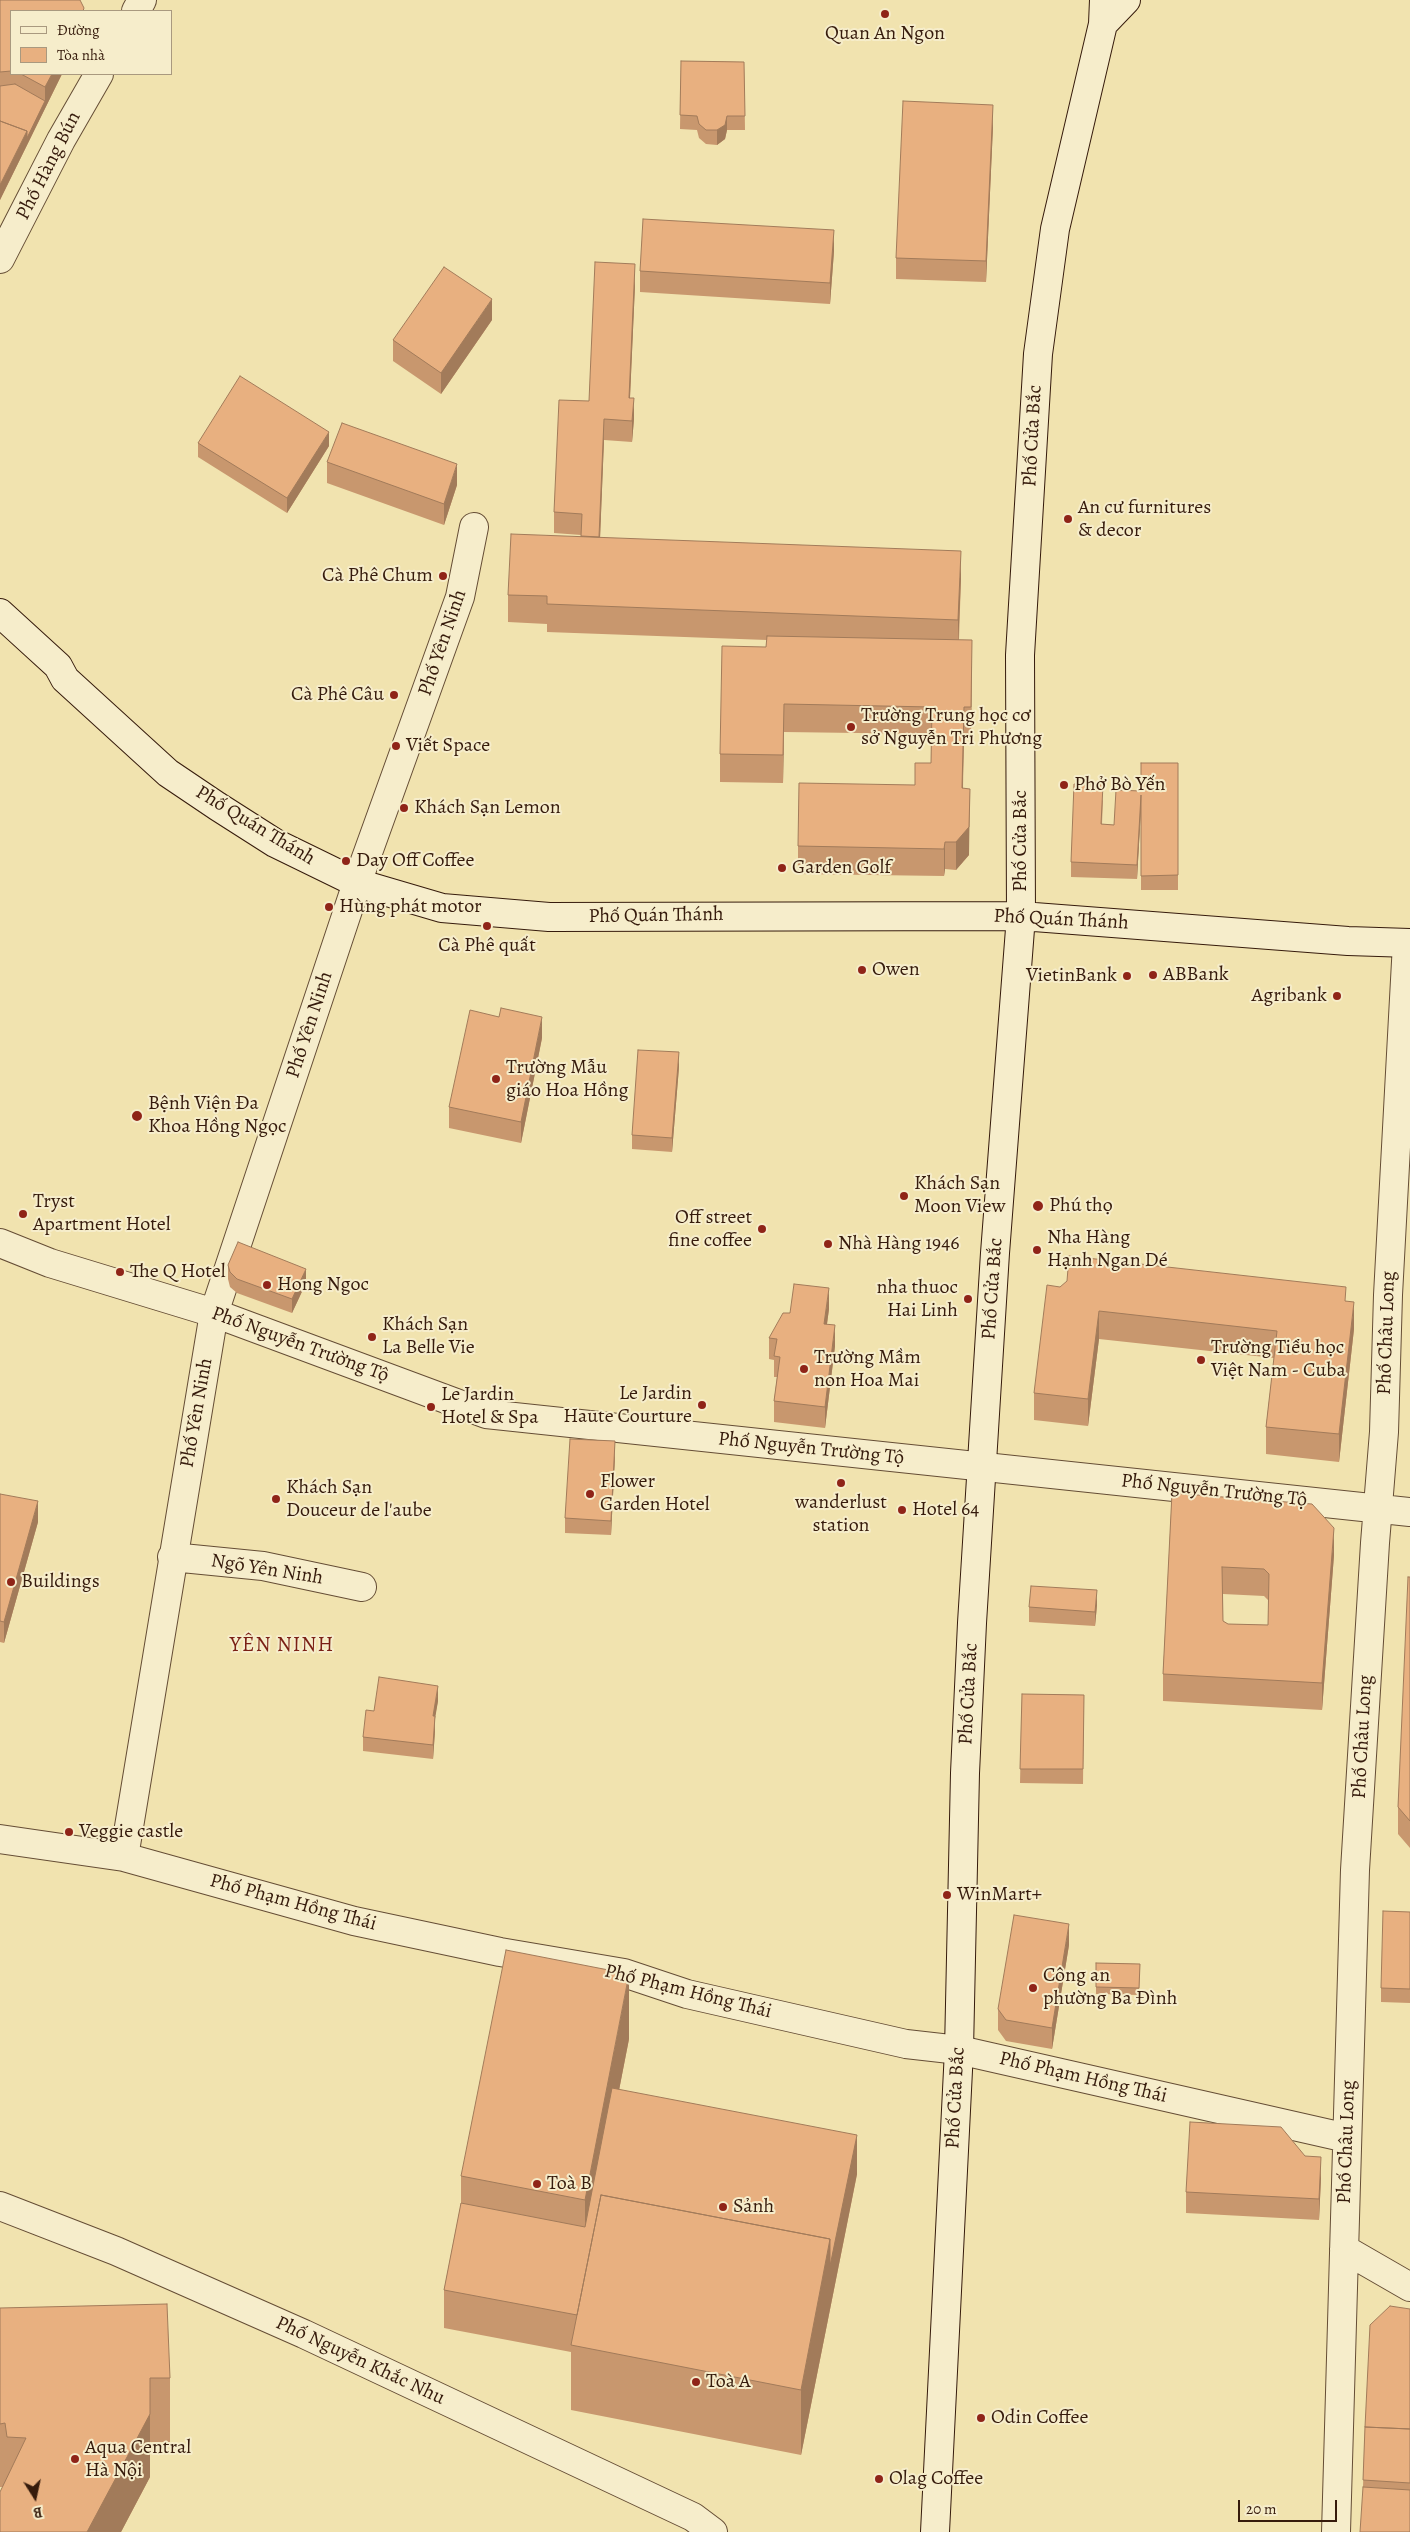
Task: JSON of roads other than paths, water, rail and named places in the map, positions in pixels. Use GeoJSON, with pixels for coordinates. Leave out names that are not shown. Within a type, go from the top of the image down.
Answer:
{"type":"FeatureCollection","features":[{"type":"Feature","properties":{"kind":"street","name":"Phố Cửa Bắc"},"geometry":{"type":"LineString","coordinates":[[935,2532],[959,2050],[965,1773],[994,1253],[1021,916],[1020,655],[1038,354],[1055,229],[1103,12],[1126,0]]}},
{"type":"Feature","properties":{"kind":"street","name":"Phố Hàng Bún"},"geometry":{"type":"LineString","coordinates":[[0,259],[61,140],[98,75]]}},
{"type":"Feature","properties":{"kind":"street","name":"Phố Yên Ninh"},"geometry":{"type":"LineString","coordinates":[[124,1857],[172,1557],[214,1313],[357,883],[460,597],[474,527]]}},
{"type":"Feature","properties":{"kind":"street","name":"Phố Quán Thánh"},"geometry":{"type":"LineString","coordinates":[[0,613],[58,666],[65,679],[168,773],[275,843],[357,883],[442,908],[549,917],[1021,916],[1408,943]]}},
{"type":"Feature","properties":{"kind":"street","name":"Phố Châu Long"},"geometry":{"type":"LineString","coordinates":[[1336,2532],[1355,1870],[1375,1543],[1379,1508],[1408,943]]}},
{"type":"Feature","properties":{"kind":"street","name":"Phố Nguyễn Trường Tộ"},"geometry":{"type":"LineString","coordinates":[[0,1244],[50,1263],[214,1313],[486,1414],[1410,1512]]}},
{"type":"Feature","properties":{"kind":"street","name":"Ngõ Yên Ninh"},"geometry":{"type":"LineString","coordinates":[[172,1557],[262,1566],[362,1587]]}},
{"type":"Feature","properties":{"kind":"street","name":"Phố Phạm Hồng Thái"},"geometry":{"type":"LineString","coordinates":[[0,1839],[124,1857],[354,1921],[500,1952],[624,1973],[687,1994],[906,2044],[959,2050],[1347,2138]]}},
{"type":"Feature","properties":{"kind":"street","name":"Phố Nguyễn Khắc Nhu"},"geometry":{"type":"LineString","coordinates":[[0,2206],[116,2251],[304,2334],[693,2517],[713,2532]]}},
{"type":"Feature","properties":{"kind":"street"},"geometry":{"type":"LineString","coordinates":[[1344,2249],[1410,2287]]}},
{"type":"Feature","properties":{"kind":"place","name":"Quan An Ngon"},"geometry":{"type":"Point","coordinates":[885,14]}},
{"type":"Feature","properties":{"kind":"place","name":"An cư furnitures & decor"},"geometry":{"type":"Point","coordinates":[1068,519]}},
{"type":"Feature","properties":{"kind":"place","name":"Cà Phê Chum"},"geometry":{"type":"Point","coordinates":[443,576]}},
{"type":"Feature","properties":{"kind":"place","name":"Cà Phê Câu"},"geometry":{"type":"Point","coordinates":[394,695]}},
{"type":"Feature","properties":{"kind":"place","name":"Trường Trung học cơ sở Nguyễn Tri Phương"},"geometry":{"type":"Point","coordinates":[851,727]}},
{"type":"Feature","properties":{"kind":"place","name":"Viết Space"},"geometry":{"type":"Point","coordinates":[396,746]}},
{"type":"Feature","properties":{"kind":"place","name":"Phở Bò Yến"},"geometry":{"type":"Point","coordinates":[1064,785]}},
{"type":"Feature","properties":{"kind":"place","name":"Khách Sạn Lemon"},"geometry":{"type":"Point","coordinates":[404,808]}},
{"type":"Feature","properties":{"kind":"place","name":"Day Off Coffee"},"geometry":{"type":"Point","coordinates":[346,861]}},
{"type":"Feature","properties":{"kind":"place","name":"Garden Golf"},"geometry":{"type":"Point","coordinates":[782,868]}},
{"type":"Feature","properties":{"kind":"place","name":"Hùng phát motor"},"geometry":{"type":"Point","coordinates":[329,907]}},
{"type":"Feature","properties":{"kind":"place","name":"Cà Phê quất"},"geometry":{"type":"Point","coordinates":[487,926]}},
{"type":"Feature","properties":{"kind":"place","name":"Owen"},"geometry":{"type":"Point","coordinates":[862,970]}},
{"type":"Feature","properties":{"kind":"place","name":"ABBank"},"geometry":{"type":"Point","coordinates":[1153,975]}},
{"type":"Feature","properties":{"kind":"place","name":"VietinBank"},"geometry":{"type":"Point","coordinates":[1127,976]}},
{"type":"Feature","properties":{"kind":"place","name":"Agribank"},"geometry":{"type":"Point","coordinates":[1337,996]}},
{"type":"Feature","properties":{"kind":"place","name":"Trường Mẫu giáo Hoa Hồng"},"geometry":{"type":"Point","coordinates":[496,1079]}},
{"type":"Feature","properties":{"kind":"place","name":"Bệnh Viện Đa Khoa Hồng Ngọc"},"geometry":{"type":"Point","coordinates":[137,1116]}},
{"type":"Feature","properties":{"kind":"place","name":"Khách Sạn Moon View"},"geometry":{"type":"Point","coordinates":[904,1196]}},
{"type":"Feature","properties":{"kind":"place","name":"Phú thọ"},"geometry":{"type":"Point","coordinates":[1038,1206]}},
{"type":"Feature","properties":{"kind":"place","name":"Tryst Apartment Hotel"},"geometry":{"type":"Point","coordinates":[23,1214]}},
{"type":"Feature","properties":{"kind":"place","name":"Off street fine coffee"},"geometry":{"type":"Point","coordinates":[762,1229]}},
{"type":"Feature","properties":{"kind":"place","name":"Nhà Hàng 1946"},"geometry":{"type":"Point","coordinates":[828,1244]}},
{"type":"Feature","properties":{"kind":"place","name":"Nha Hàng Hạnh Ngan Dé"},"geometry":{"type":"Point","coordinates":[1037,1250]}},
{"type":"Feature","properties":{"kind":"place","name":"The Q Hotel"},"geometry":{"type":"Point","coordinates":[120,1272]}},
{"type":"Feature","properties":{"kind":"place","name":"Hong Ngoc"},"geometry":{"type":"Point","coordinates":[267,1285]}},
{"type":"Feature","properties":{"kind":"place","name":"nha thuoc Hai Linh"},"geometry":{"type":"Point","coordinates":[968,1299]}},
{"type":"Feature","properties":{"kind":"place","name":"Khách Sạn La Belle Vie"},"geometry":{"type":"Point","coordinates":[372,1337]}},
{"type":"Feature","properties":{"kind":"place","name":"Trường Tiểu học Việt Nam - Cuba"},"geometry":{"type":"Point","coordinates":[1201,1360]}},
{"type":"Feature","properties":{"kind":"place","name":"Trường Mầm non Hoa Mai"},"geometry":{"type":"Point","coordinates":[804,1369]}},
{"type":"Feature","properties":{"kind":"place","name":"Le Jardin Haute Courture"},"geometry":{"type":"Point","coordinates":[702,1405]}},
{"type":"Feature","properties":{"kind":"place","name":"Le Jardin Hotel & Spa"},"geometry":{"type":"Point","coordinates":[431,1407]}},
{"type":"Feature","properties":{"kind":"place","name":"wanderlust station"},"geometry":{"type":"Point","coordinates":[841,1483]}},
{"type":"Feature","properties":{"kind":"place","name":"Flower Garden Hotel"},"geometry":{"type":"Point","coordinates":[590,1494]}},
{"type":"Feature","properties":{"kind":"place","name":"Khách Sạn Douceur de l'aube"},"geometry":{"type":"Point","coordinates":[276,1499]}},
{"type":"Feature","properties":{"kind":"place","name":"Hotel 64"},"geometry":{"type":"Point","coordinates":[902,1510]}},
{"type":"Feature","properties":{"kind":"place","name":"Buildings"},"geometry":{"type":"Point","coordinates":[11,1582]}},
{"type":"Feature","properties":{"kind":"place","name":"Veggie castle"},"geometry":{"type":"Point","coordinates":[69,1832]}},
{"type":"Feature","properties":{"kind":"place","name":"WinMart+"},"geometry":{"type":"Point","coordinates":[947,1895]}},
{"type":"Feature","properties":{"kind":"place","name":"Công an phường Ba Đình"},"geometry":{"type":"Point","coordinates":[1033,1988]}},
{"type":"Feature","properties":{"kind":"place","name":"Toà B"},"geometry":{"type":"Point","coordinates":[537,2184]}},
{"type":"Feature","properties":{"kind":"place","name":"Sảnh"},"geometry":{"type":"Point","coordinates":[723,2207]}},
{"type":"Feature","properties":{"kind":"place","name":"Toà A"},"geometry":{"type":"Point","coordinates":[696,2382]}},
{"type":"Feature","properties":{"kind":"place","name":"Odin Coffee"},"geometry":{"type":"Point","coordinates":[981,2418]}},
{"type":"Feature","properties":{"kind":"place","name":"Aqua Central Hà Nội"},"geometry":{"type":"Point","coordinates":[75,2459]}},
{"type":"Feature","properties":{"kind":"place","name":"Olag Coffee"},"geometry":{"type":"Point","coordinates":[879,2479]}},
{"type":"Feature","properties":{"kind":"district","name":"YÊN NINH"},"geometry":{"type":"Point","coordinates":[282,1646]}}]}
